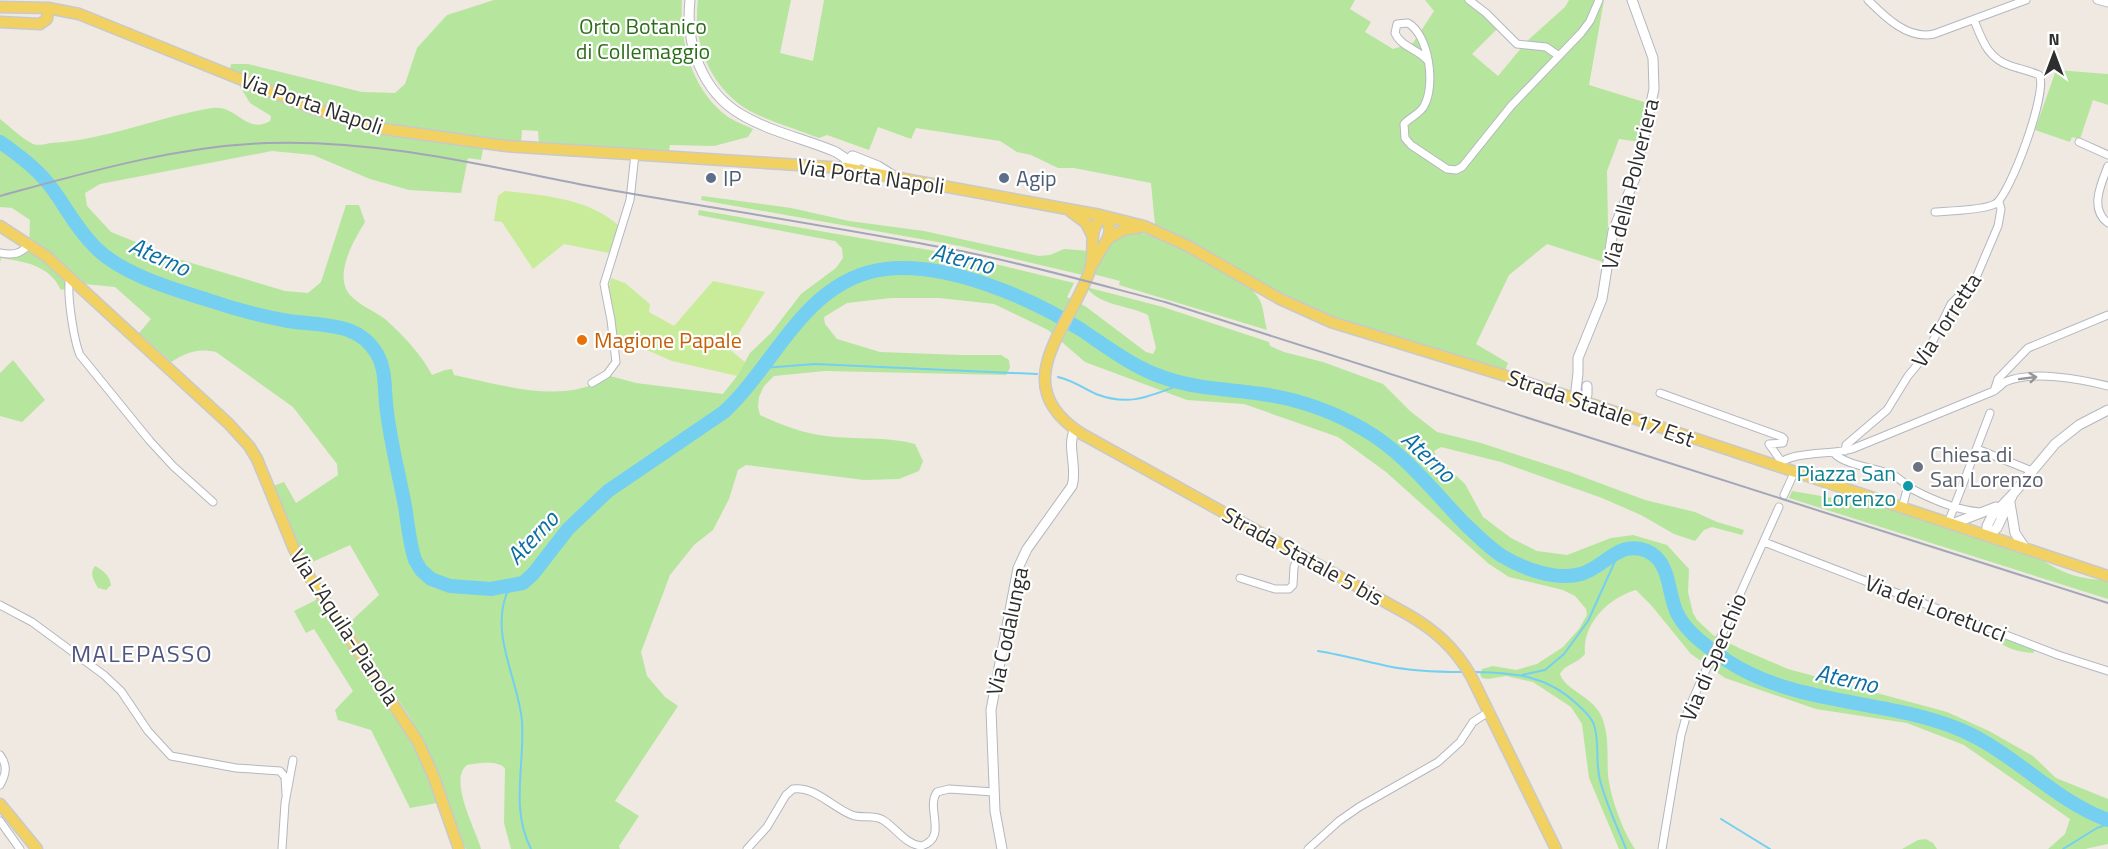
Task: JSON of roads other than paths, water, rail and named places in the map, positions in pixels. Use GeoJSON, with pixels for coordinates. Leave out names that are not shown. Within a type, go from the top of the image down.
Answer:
{"type":"FeatureCollection","features":[{"type":"Feature","properties":{"kind":"main road"},"geometry":{"type":"LineString","coordinates":[[690,0],[689,26],[694,52],[704,75],[722,100],[735,111],[752,120],[878,166],[894,176]]}},
{"type":"Feature","properties":{"kind":"main road","name":"Via della Polveriera"},"geometry":{"type":"LineString","coordinates":[[1578,400],[1576,394],[1578,357],[1602,299],[1614,228],[1638,170],[1653,95],[1655,75],[1653,58],[1632,0]]}},
{"type":"Feature","properties":{"kind":"main road","name":"Via Porta Napoli"},"geometry":{"type":"LineString","coordinates":[[0,7],[48,8],[92,18],[312,108],[377,128],[488,145],[851,169],[1104,216]]}},
{"type":"Feature","properties":{"kind":"main road"},"geometry":{"type":"LineString","coordinates":[[0,22],[42,24],[47,19],[48,8]]}},
{"type":"Feature","properties":{"kind":"main road"},"geometry":{"type":"LineString","coordinates":[[836,168],[847,156]]}},
{"type":"Feature","properties":{"kind":"main road"},"geometry":{"type":"LineString","coordinates":[[847,156],[856,163],[851,169]]}},
{"type":"Feature","properties":{"kind":"main road"},"geometry":{"type":"LineString","coordinates":[[1068,209],[1086,223],[1093,237]]}},
{"type":"Feature","properties":{"kind":"main road"},"geometry":{"type":"LineString","coordinates":[[1104,216],[1110,230],[1106,241]]}},
{"type":"Feature","properties":{"kind":"main road","name":"Strada Statale 17 Est"},"geometry":{"type":"LineString","coordinates":[[1104,216],[1144,226],[1188,246],[1280,299],[1325,320],[1779,464],[1794,472],[2108,576]]}},
{"type":"Feature","properties":{"kind":"main road","name":"Strada Statale 5 bis"},"geometry":{"type":"LineString","coordinates":[[1074,305],[1090,268],[1094,225],[1104,216]]}},
{"type":"Feature","properties":{"kind":"main road","name":"Via L'Aquila-Pianola"},"geometry":{"type":"LineString","coordinates":[[0,226],[29,243],[70,277],[229,424],[254,453],[302,564],[418,742],[433,776],[459,849]]}},
{"type":"Feature","properties":{"kind":"main road"},"geometry":{"type":"LineString","coordinates":[[1106,241],[1123,230],[1144,226]]}},
{"type":"Feature","properties":{"kind":"main road","name":"Strada Statale 5 bis"},"geometry":{"type":"LineString","coordinates":[[1106,241],[1087,282],[1053,343],[1044,371],[1049,399],[1059,414],[1075,429],[1412,617],[1439,635],[1464,664],[1490,711],[1556,849]]}},
{"type":"Feature","properties":{"kind":"main road"},"geometry":{"type":"LineString","coordinates":[[1578,367],[1587,386],[1602,408]]}},
{"type":"Feature","properties":{"kind":"main road"},"geometry":{"type":"LineString","coordinates":[[1559,394],[1570,391],[1577,382]]}},
{"type":"Feature","properties":{"kind":"main road"},"geometry":{"type":"LineString","coordinates":[[1578,400],[1587,394],[1587,386]]}},
{"type":"Feature","properties":{"kind":"main road"},"geometry":{"type":"LineString","coordinates":[[1987,536],[1998,526],[2009,499],[2064,435],[2108,410]]}},
{"type":"Feature","properties":{"kind":"main road","name":"Via Codalunga"},"geometry":{"type":"LineString","coordinates":[[1002,849],[996,820],[991,710],[1018,568],[1027,549],[1072,486],[1074,476],[1072,439],[1075,429]]}},
{"type":"Feature","properties":{"kind":"main road"},"geometry":{"type":"LineString","coordinates":[[1950,524],[1986,512],[2009,499]]}},
{"type":"Feature","properties":{"kind":"main road"},"geometry":{"type":"LineString","coordinates":[[2009,499],[2014,529],[2017,538],[2025,548]]}},
{"type":"Feature","properties":{"kind":"main road"},"geometry":{"type":"LineString","coordinates":[[0,804],[37,849]]}},
{"type":"Feature","properties":{"kind":"street"},"geometry":{"type":"LineString","coordinates":[[1469,0],[1486,12],[1517,44],[1546,47],[1559,56]]}},
{"type":"Feature","properties":{"kind":"street"},"geometry":{"type":"LineString","coordinates":[[1428,61],[1423,55],[1398,39],[1395,33],[1397,24],[1408,23],[1416,29],[1428,61],[1429,90],[1426,102],[1421,111],[1406,122],[1403,132],[1411,145],[1447,169],[1453,170],[1462,167],[1510,106],[1586,27],[1599,0]]}},
{"type":"Feature","properties":{"kind":"street"},"geometry":{"type":"LineString","coordinates":[[1868,0],[1896,24],[1919,35],[1934,34],[2026,0]]}},
{"type":"Feature","properties":{"kind":"street"},"geometry":{"type":"LineString","coordinates":[[2097,0],[2108,3]]}},
{"type":"Feature","properties":{"kind":"street","name":"Via Torretta"},"geometry":{"type":"LineString","coordinates":[[1845,451],[1846,444],[1881,417],[1888,408],[1909,374],[1928,351],[1951,304],[1975,280],[1998,226],[2001,210],[1999,202],[2028,136],[2042,81],[2034,73],[1995,58],[1985,46],[1974,20]]}},
{"type":"Feature","properties":{"kind":"street"},"geometry":{"type":"LineString","coordinates":[[2079,142],[2108,155]]}},
{"type":"Feature","properties":{"kind":"street"},"geometry":{"type":"LineString","coordinates":[[592,383],[607,374],[616,362],[604,284],[630,200],[635,154]]}},
{"type":"Feature","properties":{"kind":"street"},"geometry":{"type":"LineString","coordinates":[[2108,166],[2098,194],[2102,217],[2108,224]]}},
{"type":"Feature","properties":{"kind":"street"},"geometry":{"type":"LineString","coordinates":[[1935,212],[1989,206],[1999,202]]}},
{"type":"Feature","properties":{"kind":"street"},"geometry":{"type":"LineString","coordinates":[[0,253],[22,252],[29,243]]}},
{"type":"Feature","properties":{"kind":"street"},"geometry":{"type":"LineString","coordinates":[[70,277],[71,306],[80,355],[150,441],[173,466],[213,502]]}},
{"type":"Feature","properties":{"kind":"street"},"geometry":{"type":"LineString","coordinates":[[1994,391],[1998,379],[2028,348],[2108,315]]}},
{"type":"Feature","properties":{"kind":"street"},"geometry":{"type":"LineString","coordinates":[[1660,393],[1782,437],[1783,443],[1769,444],[1779,464],[1805,455],[1845,451],[1994,391],[2007,381],[2035,376],[2108,386]]}},
{"type":"Feature","properties":{"kind":"street"},"geometry":{"type":"LineString","coordinates":[[1950,524],[1990,413]]}},
{"type":"Feature","properties":{"kind":"street"},"geometry":{"type":"LineString","coordinates":[[1977,449],[2032,471]]}},
{"type":"Feature","properties":{"kind":"street"},"geometry":{"type":"LineString","coordinates":[[1834,453],[1841,459],[1894,475],[1908,486],[1955,507],[1986,512]]}},
{"type":"Feature","properties":{"kind":"street"},"geometry":{"type":"LineString","coordinates":[[1784,495],[1794,472]]}},
{"type":"Feature","properties":{"kind":"street"},"geometry":{"type":"LineString","coordinates":[[1902,508],[1908,486]]}},
{"type":"Feature","properties":{"kind":"street","name":"Via di Specchio"},"geometry":{"type":"LineString","coordinates":[[1662,849],[1689,707],[1779,507]]}},
{"type":"Feature","properties":{"kind":"street","name":"Via dei Loretucci"},"geometry":{"type":"LineString","coordinates":[[1764,542],[2058,655],[2108,671]]}},
{"type":"Feature","properties":{"kind":"street"},"geometry":{"type":"LineString","coordinates":[[1240,578],[1275,589],[1289,589],[1293,585],[1294,567],[1299,554]]}},
{"type":"Feature","properties":{"kind":"street"},"geometry":{"type":"LineString","coordinates":[[0,605],[32,622],[104,675],[121,691],[148,731],[171,756],[229,768],[278,770],[284,775],[286,794]]}},
{"type":"Feature","properties":{"kind":"street"},"geometry":{"type":"LineString","coordinates":[[1308,849],[1339,821],[1359,807],[1438,762],[1460,742],[1473,723],[1490,711]]}},
{"type":"Feature","properties":{"kind":"street"},"geometry":{"type":"LineString","coordinates":[[0,755],[6,770],[0,785]]}},
{"type":"Feature","properties":{"kind":"street"},"geometry":{"type":"LineString","coordinates":[[282,849],[286,794],[293,760]]}},
{"type":"Feature","properties":{"kind":"street"},"geometry":{"type":"LineString","coordinates":[[747,849],[765,829],[786,795],[793,789],[808,790],[855,816],[882,819],[909,842],[921,846],[930,842],[935,832],[933,802],[937,792],[949,789],[994,792]]}},
{"type":"Feature","properties":{"kind":"street"},"geometry":{"type":"LineString","coordinates":[[0,821],[20,849]]}},
{"type":"Feature","properties":{"kind":"waterway","name":"Aterno"},"geometry":{"type":"LineString","coordinates":[[0,142],[36,170],[97,249],[135,274],[165,286],[258,315],[349,330],[369,343],[377,354],[382,368],[391,436],[415,560],[421,570],[431,579],[450,586],[491,589],[523,583],[533,574],[568,529],[608,491],[724,412],[743,392],[795,326],[834,288],[858,276],[886,269],[910,268],[935,271],[987,284],[1037,305],[1154,374],[1201,387],[1288,399],[1327,411],[1363,429],[1405,460],[1465,524],[1492,549],[1530,569],[1551,575],[1571,576],[1589,571],[1620,551],[1637,548],[1647,551],[1655,556],[1665,571],[1675,607],[1682,622],[1699,640],[1726,660],[1753,675],[1782,686],[1902,712],[1961,730],[1999,751],[2069,801],[2108,820]]}},
{"type":"Feature","properties":{"kind":"waterway"},"geometry":{"type":"LineString","coordinates":[[763,368],[815,364],[1037,374]]}},
{"type":"Feature","properties":{"kind":"waterway"},"geometry":{"type":"LineString","coordinates":[[1058,377],[1096,394],[1119,400],[1140,398],[1182,384]]}},
{"type":"Feature","properties":{"kind":"waterway"},"geometry":{"type":"LineString","coordinates":[[1522,675],[1545,670],[1564,654],[1588,621],[1616,559],[1627,549]]}},
{"type":"Feature","properties":{"kind":"waterway"},"geometry":{"type":"LineString","coordinates":[[510,586],[504,603],[503,637],[522,721],[521,818],[531,849]]}},
{"type":"Feature","properties":{"kind":"waterway"},"geometry":{"type":"LineString","coordinates":[[1318,651],[1405,669],[1462,672]]}},
{"type":"Feature","properties":{"kind":"waterway"},"geometry":{"type":"LineString","coordinates":[[1475,672],[1503,673],[1542,681],[1565,694],[1589,716],[1596,732],[1602,789],[1626,849]]}},
{"type":"Feature","properties":{"kind":"waterway"},"geometry":{"type":"LineString","coordinates":[[1721,819],[1770,849]]}},
{"type":"Feature","properties":{"kind":"waterway"},"geometry":{"type":"LineString","coordinates":[[2063,849],[2097,828],[2108,824]]}},
{"type":"Feature","properties":{"kind":"railway"},"geometry":{"type":"LineString","coordinates":[[0,196],[99,169],[200,149],[268,143],[311,143],[440,157],[610,190],[956,250],[1165,302],[2108,603]]}},
{"type":"Feature","properties":{"kind":"place","name":"IP"},"geometry":{"type":"Point","coordinates":[711,178]}},
{"type":"Feature","properties":{"kind":"place","name":"Agip"},"geometry":{"type":"Point","coordinates":[1004,178]}},
{"type":"Feature","properties":{"kind":"place","name":"Magione Papale"},"geometry":{"type":"Point","coordinates":[582,340]}},
{"type":"Feature","properties":{"kind":"place","name":"Chiesa di San Lorenzo"},"geometry":{"type":"Point","coordinates":[1918,467]}},
{"type":"Feature","properties":{"kind":"place","name":"Piazza San Lorenzo"},"geometry":{"type":"Point","coordinates":[1908,486]}},
{"type":"Feature","properties":{"kind":"district","name":"MALEPASSO"},"geometry":{"type":"Point","coordinates":[142,653]}},
{"type":"Feature","properties":{"kind":"park label","name":"Orto Botanico di Collemaggio"},"geometry":{"type":"Point","coordinates":[643,38]}}]}
